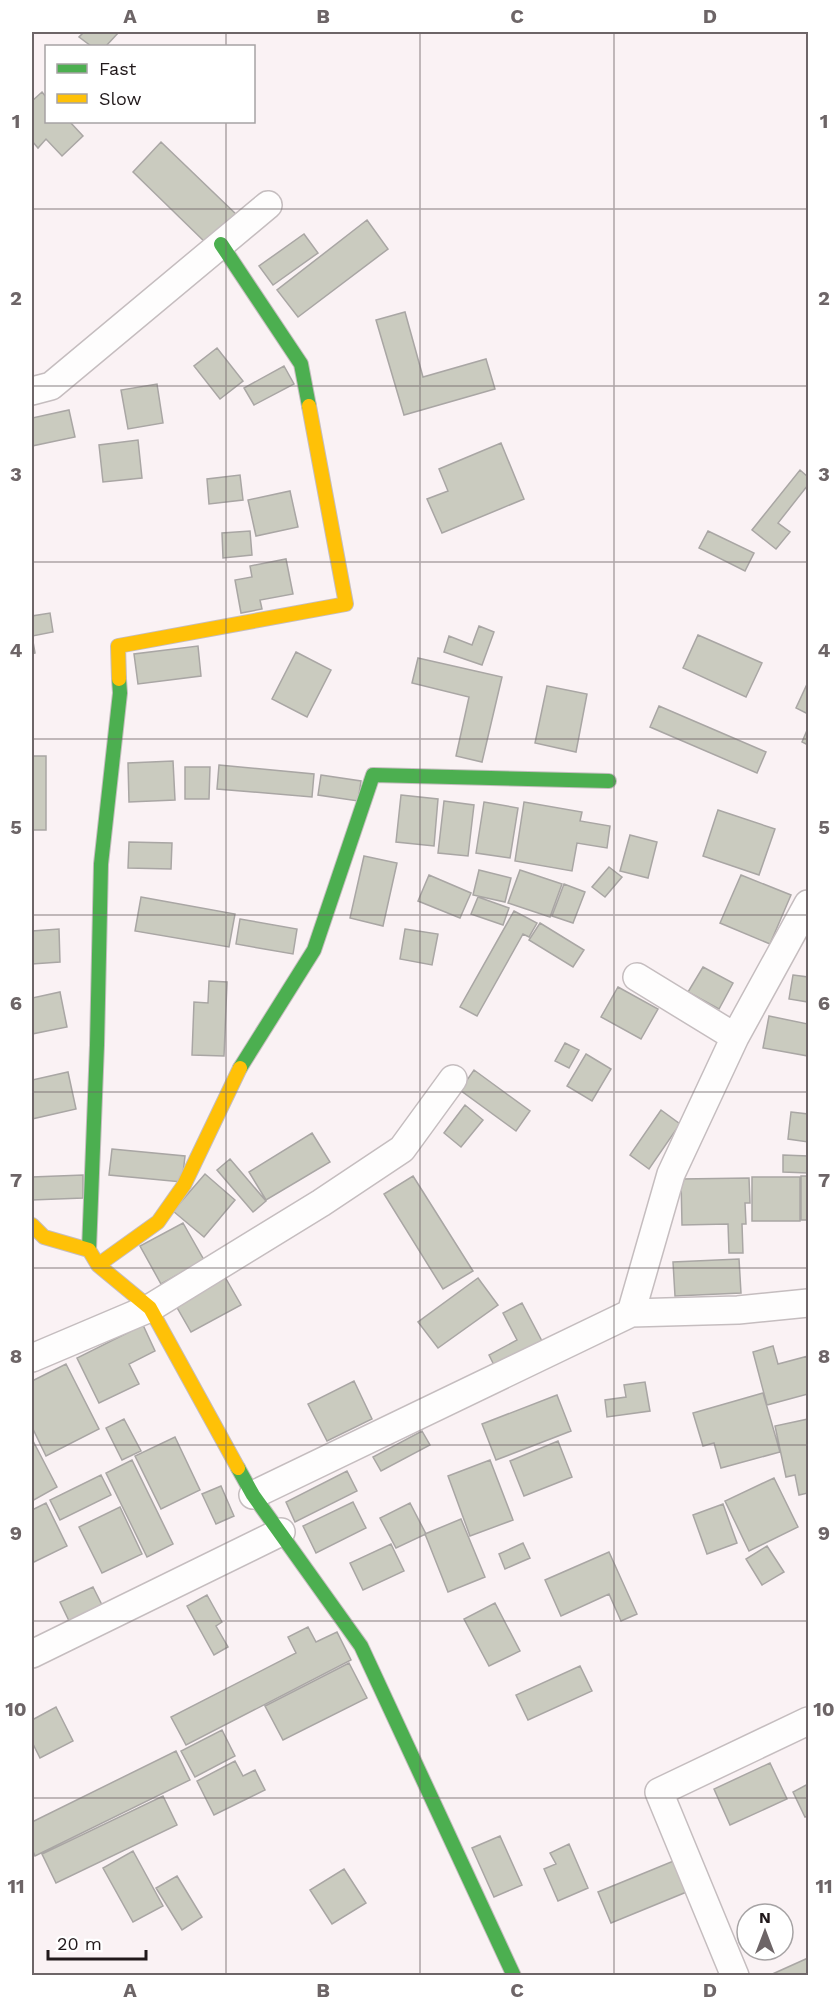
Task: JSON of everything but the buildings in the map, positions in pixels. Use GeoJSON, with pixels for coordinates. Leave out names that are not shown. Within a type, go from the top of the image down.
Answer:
{"type":"FeatureCollection","features":[{"type":"Feature","properties":{"kind":"street"},"geometry":{"type":"LineString","coordinates":[[32,391],[51,386],[268,205]]}},
{"type":"Feature","properties":{"kind":"street"},"geometry":{"type":"LineString","coordinates":[[221,244],[301,364],[346,604],[118,646],[120,693],[101,864],[89,1250],[98,1265],[150,1308],[253,1496],[361,1646],[514,1976]]}},
{"type":"Feature","properties":{"kind":"street"},"geometry":{"type":"LineString","coordinates":[[98,1265],[159,1222],[184,1185],[246,1057],[314,950],[373,775],[609,781]]}},
{"type":"Feature","properties":{"kind":"street"},"geometry":{"type":"LineString","coordinates":[[631,1313],[671,1174],[735,1037],[808,904]]}},
{"type":"Feature","properties":{"kind":"street"},"geometry":{"type":"LineString","coordinates":[[637,977],[735,1037]]}},
{"type":"Feature","properties":{"kind":"street"},"geometry":{"type":"LineString","coordinates":[[32,1358],[150,1308],[321,1203],[402,1149],[453,1079]]}},
{"type":"Feature","properties":{"kind":"street"},"geometry":{"type":"LineString","coordinates":[[32,1225],[44,1237],[89,1250]]}},
{"type":"Feature","properties":{"kind":"street"},"geometry":{"type":"LineString","coordinates":[[253,1496],[631,1313],[738,1310],[808,1303]]}},
{"type":"Feature","properties":{"kind":"street"},"geometry":{"type":"LineString","coordinates":[[32,1654],[281,1532]]}},
{"type":"Feature","properties":{"kind":"street"},"geometry":{"type":"LineString","coordinates":[[735,1976],[659,1792],[808,1721]]}},
{"type":"Feature","properties":{"kind":"traffic: fast"},"geometry":{"type":"LineString","coordinates":[[221,244],[301,364],[309,406]]}},
{"type":"Feature","properties":{"kind":"traffic: fast"},"geometry":{"type":"LineString","coordinates":[[89,1250],[101,864],[120,693],[119,679]]}},
{"type":"Feature","properties":{"kind":"traffic: fast"},"geometry":{"type":"LineString","coordinates":[[240,1068],[314,950],[373,775],[609,781]]}},
{"type":"Feature","properties":{"kind":"traffic: fast"},"geometry":{"type":"LineString","coordinates":[[238,1468],[253,1495],[361,1646],[514,1976]]}},
{"type":"Feature","properties":{"kind":"traffic: slow"},"geometry":{"type":"LineString","coordinates":[[119,679],[118,646],[346,604],[309,406]]}},
{"type":"Feature","properties":{"kind":"traffic: slow"},"geometry":{"type":"LineString","coordinates":[[98,1265],[158,1222],[184,1185],[240,1068]]}},
{"type":"Feature","properties":{"kind":"traffic: slow"},"geometry":{"type":"LineString","coordinates":[[32,1225],[44,1237],[89,1250],[98,1265],[150,1308],[238,1468]]}}]}
